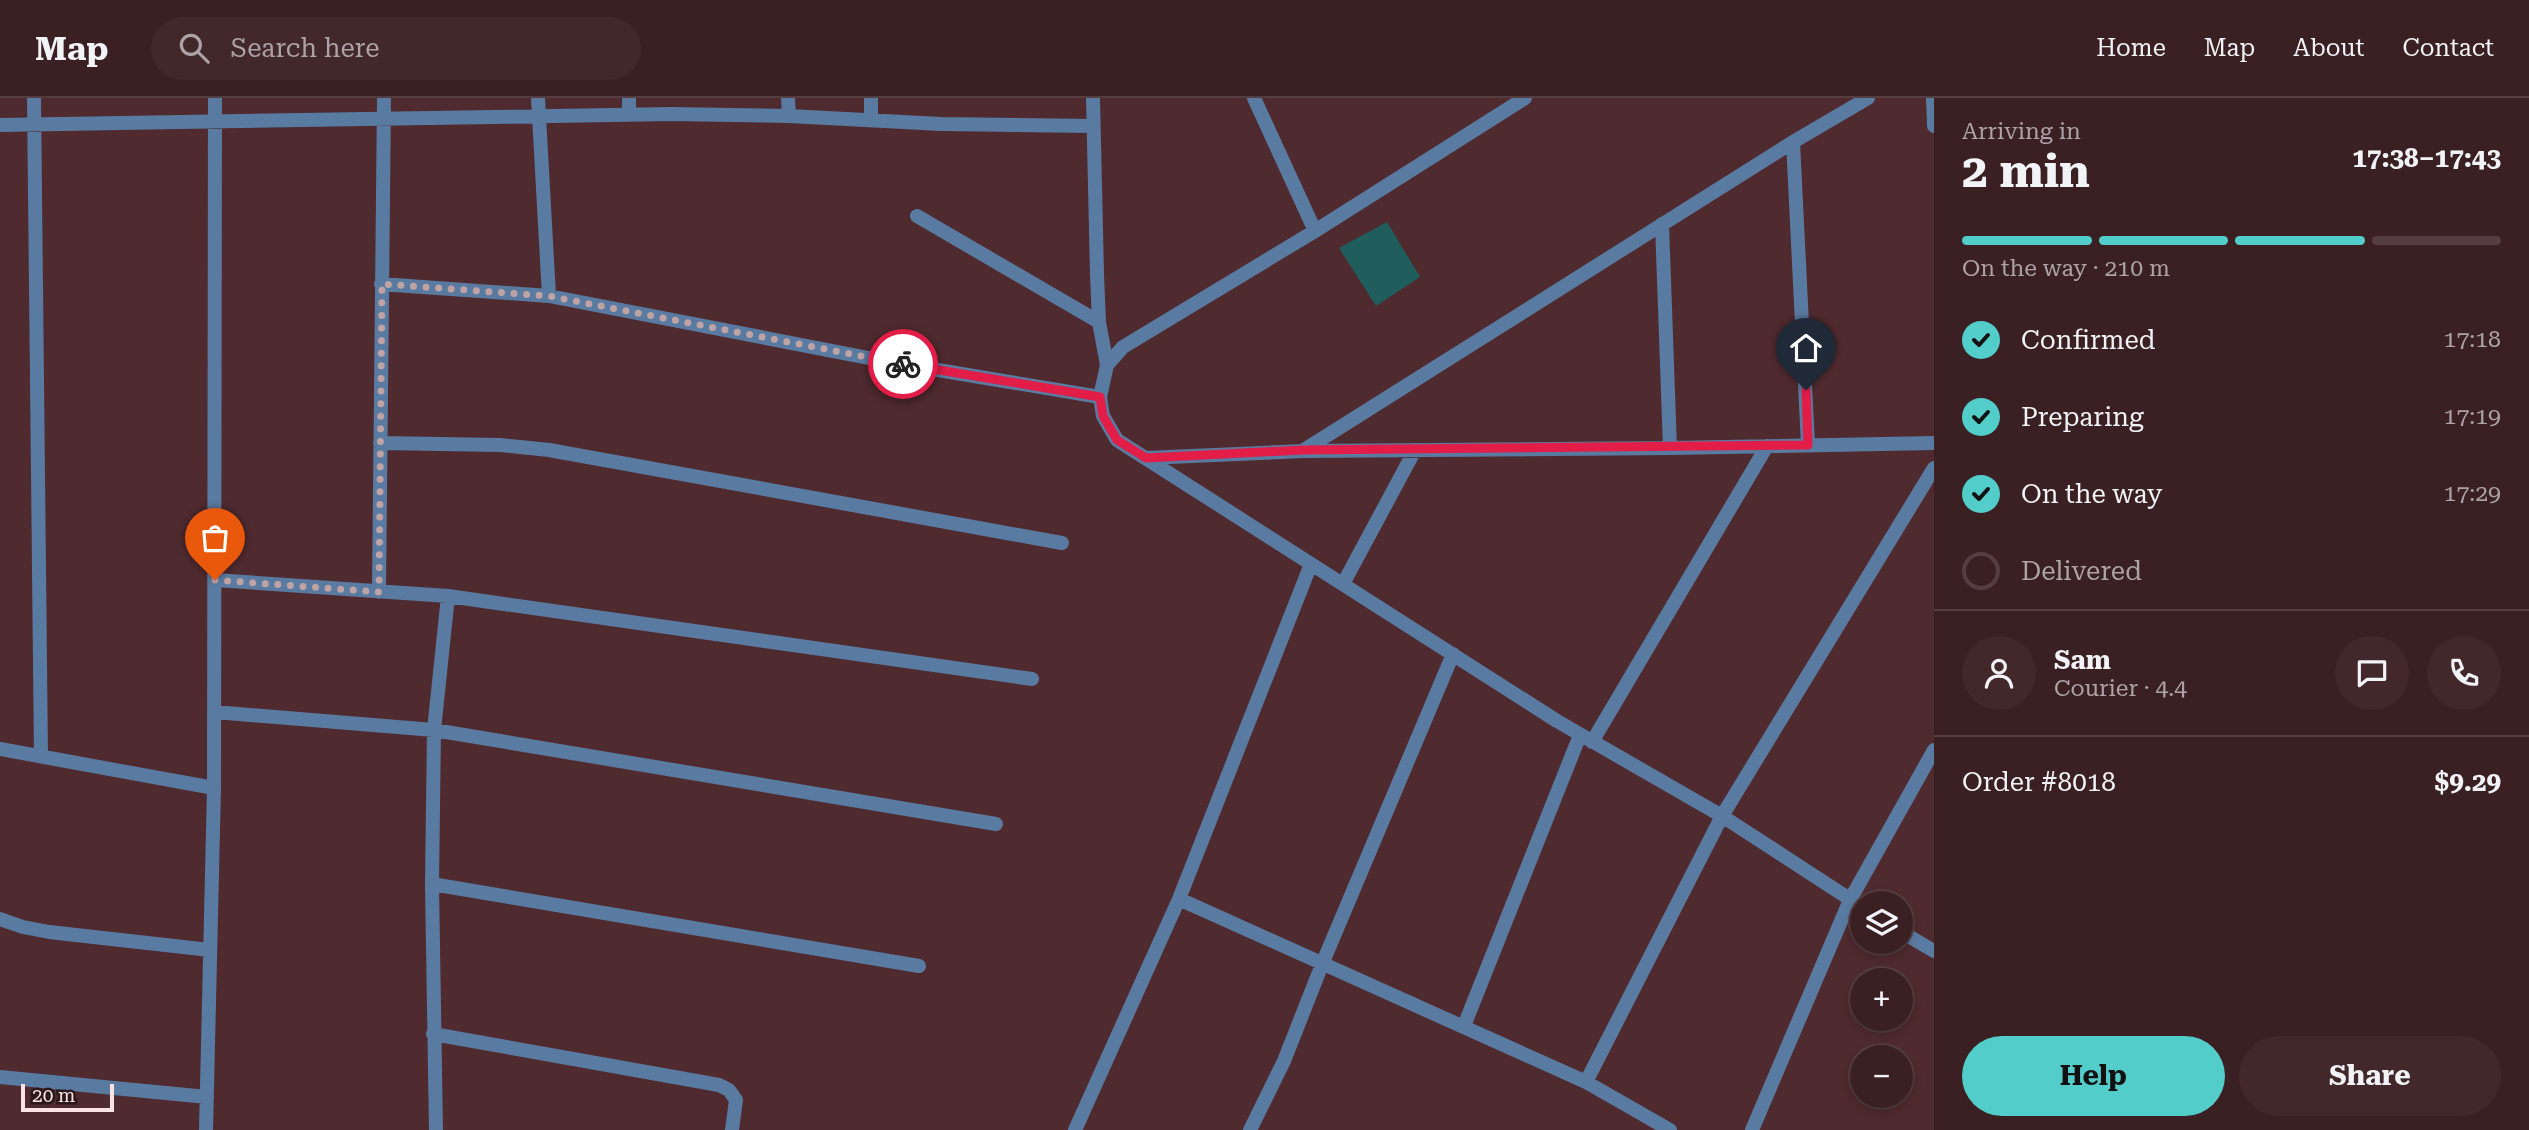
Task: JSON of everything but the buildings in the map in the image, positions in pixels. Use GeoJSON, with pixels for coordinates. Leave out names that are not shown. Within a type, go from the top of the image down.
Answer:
{"type":"FeatureCollection","features":[{"type":"Feature","properties":{"kind":"street"},"geometry":{"type":"LineString","coordinates":[[34,98],[41,756]]}},
{"type":"Feature","properties":{"kind":"street"},"geometry":{"type":"LineString","coordinates":[[206,1130],[214,788],[215,98]]}},
{"type":"Feature","properties":{"kind":"street"},"geometry":{"type":"LineString","coordinates":[[379,592],[384,98]]}},
{"type":"Feature","properties":{"kind":"street"},"geometry":{"type":"LineString","coordinates":[[538,98],[549,296]]}},
{"type":"Feature","properties":{"kind":"street"},"geometry":{"type":"LineString","coordinates":[[629,98],[629,115]]}},
{"type":"Feature","properties":{"kind":"street"},"geometry":{"type":"LineString","coordinates":[[788,98],[789,116]]}},
{"type":"Feature","properties":{"kind":"street"},"geometry":{"type":"LineString","coordinates":[[871,98],[871,120]]}},
{"type":"Feature","properties":{"kind":"street"},"geometry":{"type":"LineString","coordinates":[[1093,98],[1099,322],[1107,365],[1100,397],[1103,416],[1117,440],[1586,738],[1722,816],[1850,899]]}},
{"type":"Feature","properties":{"kind":"street"},"geometry":{"type":"LineString","coordinates":[[1254,98],[1315,231]]}},
{"type":"Feature","properties":{"kind":"street"},"geometry":{"type":"LineString","coordinates":[[1107,365],[1123,346],[1315,231],[1525,98]]}},
{"type":"Feature","properties":{"kind":"street"},"geometry":{"type":"LineString","coordinates":[[1303,450],[1793,142],[1868,98]]}},
{"type":"Feature","properties":{"kind":"street"},"geometry":{"type":"LineString","coordinates":[[1933,98],[1934,126]]}},
{"type":"Feature","properties":{"kind":"street"},"geometry":{"type":"LineString","coordinates":[[0,125],[216,120],[384,121],[629,115],[789,116],[941,124],[1092,126]]}},
{"type":"Feature","properties":{"kind":"street"},"geometry":{"type":"LineString","coordinates":[[1793,142],[1808,445]]}},
{"type":"Feature","properties":{"kind":"street"},"geometry":{"type":"LineString","coordinates":[[917,216],[1099,322]]}},
{"type":"Feature","properties":{"kind":"street"},"geometry":{"type":"LineString","coordinates":[[1662,224],[1670,448]]}},
{"type":"Feature","properties":{"kind":"street"},"geometry":{"type":"LineString","coordinates":[[382,284],[549,296],[884,361],[1100,397]]}},
{"type":"Feature","properties":{"kind":"street"},"geometry":{"type":"LineString","coordinates":[[380,443],[500,445],[550,450],[1062,543]]}},
{"type":"Feature","properties":{"kind":"street"},"geometry":{"type":"LineString","coordinates":[[1146,458],[1303,450],[1934,443]]}},
{"type":"Feature","properties":{"kind":"street"},"geometry":{"type":"LineString","coordinates":[[1464,1026],[1586,738],[1767,446]]}},
{"type":"Feature","properties":{"kind":"street"},"geometry":{"type":"LineString","coordinates":[[1343,584],[1415,450]]}},
{"type":"Feature","properties":{"kind":"street"},"geometry":{"type":"LineString","coordinates":[[1586,1082],[1722,816],[1934,468]]}},
{"type":"Feature","properties":{"kind":"street"},"geometry":{"type":"LineString","coordinates":[[1075,1130],[1179,899],[1311,564]]}},
{"type":"Feature","properties":{"kind":"street"},"geometry":{"type":"LineString","coordinates":[[215,580],[447,596],[1032,679]]}},
{"type":"Feature","properties":{"kind":"street"},"geometry":{"type":"LineString","coordinates":[[436,1130],[432,884],[434,730],[447,596]]}},
{"type":"Feature","properties":{"kind":"street"},"geometry":{"type":"LineString","coordinates":[[1250,1130],[1284,1061],[1322,962],[1453,654]]}},
{"type":"Feature","properties":{"kind":"street"},"geometry":{"type":"LineString","coordinates":[[214,712],[434,730],[996,824]]}},
{"type":"Feature","properties":{"kind":"street"},"geometry":{"type":"LineString","coordinates":[[0,749],[214,788]]}},
{"type":"Feature","properties":{"kind":"street"},"geometry":{"type":"LineString","coordinates":[[1862,891],[1934,750]]}},
{"type":"Feature","properties":{"kind":"street"},"geometry":{"type":"LineString","coordinates":[[432,884],[919,966]]}},
{"type":"Feature","properties":{"kind":"street"},"geometry":{"type":"LineString","coordinates":[[1179,899],[1586,1082],[1670,1130]]}},
{"type":"Feature","properties":{"kind":"street"},"geometry":{"type":"LineString","coordinates":[[1752,1130],[1850,916]]}},
{"type":"Feature","properties":{"kind":"street"},"geometry":{"type":"LineString","coordinates":[[0,919],[49,932],[210,950]]}},
{"type":"Feature","properties":{"kind":"street"},"geometry":{"type":"LineString","coordinates":[[1913,939],[1934,951]]}},
{"type":"Feature","properties":{"kind":"street"},"geometry":{"type":"LineString","coordinates":[[433,1034],[719,1085],[729,1090],[736,1100],[732,1130]]}},
{"type":"Feature","properties":{"kind":"street"},"geometry":{"type":"LineString","coordinates":[[0,1077],[206,1097]]}},
{"type":"Feature","properties":{"kind":"way so far"},"geometry":{"type":"LineString","coordinates":[[215,580],[379,592],[382,284],[549,296],[903,364]]}},
{"type":"Feature","properties":{"kind":"route"},"geometry":{"type":"LineString","coordinates":[[903,364],[1100,397],[1103,416],[1117,440],[1146,458],[1303,450],[1808,445],[1806,390]]}}]}
